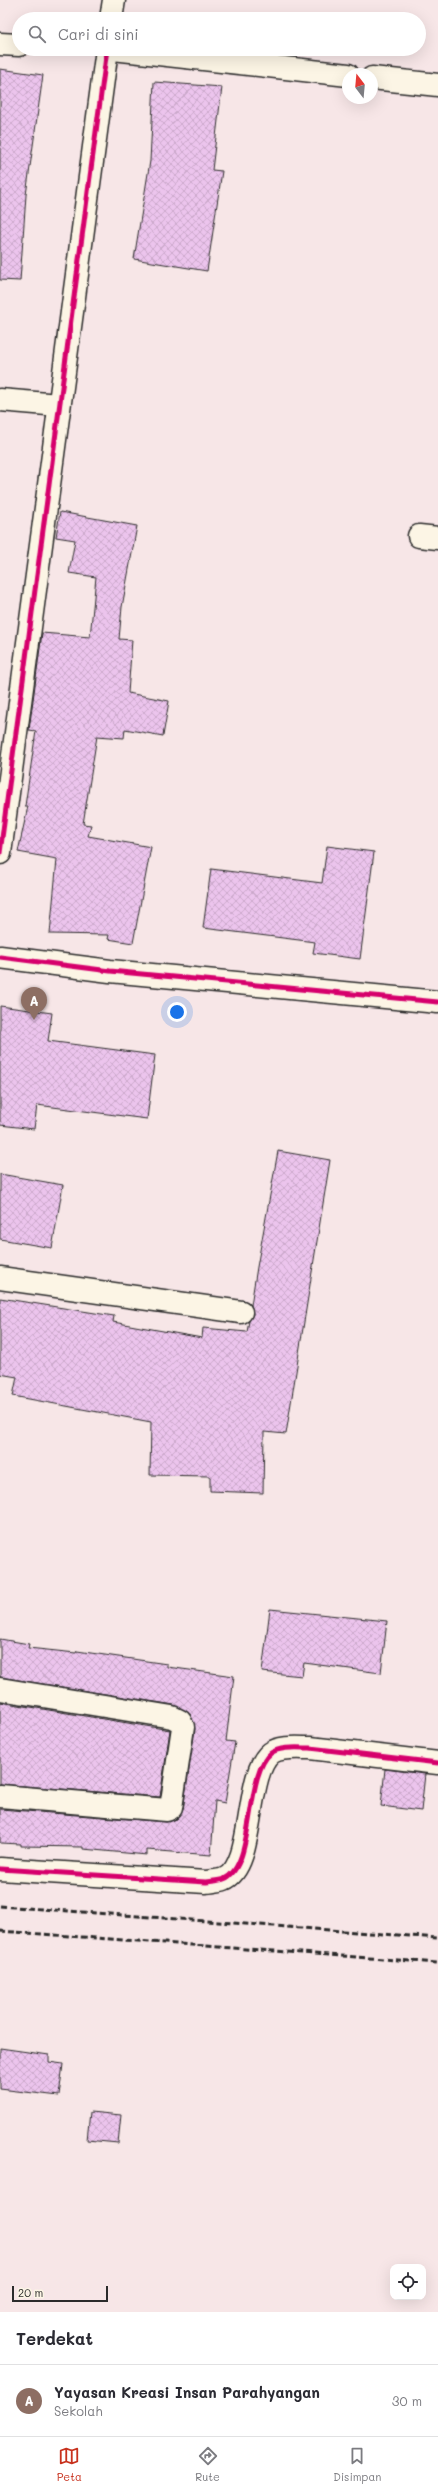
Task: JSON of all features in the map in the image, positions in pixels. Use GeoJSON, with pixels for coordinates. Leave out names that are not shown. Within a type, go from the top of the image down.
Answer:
{"type":"FeatureCollection","features":[{"type":"Feature","properties":{"kind":"street"},"geometry":{"type":"LineString","coordinates":[[112,12],[114,0]]}},
{"type":"Feature","properties":{"kind":"street"},"geometry":{"type":"LineString","coordinates":[[0,44],[12,45]]}},
{"type":"Feature","properties":{"kind":"street"},"geometry":{"type":"LineString","coordinates":[[0,853],[106,56]]}},
{"type":"Feature","properties":{"kind":"street"},"geometry":{"type":"LineString","coordinates":[[176,56],[342,74]]}},
{"type":"Feature","properties":{"kind":"street"},"geometry":{"type":"LineString","coordinates":[[378,79],[438,85]]}},
{"type":"Feature","properties":{"kind":"street"},"geometry":{"type":"LineString","coordinates":[[0,400],[59,405]]}},
{"type":"Feature","properties":{"kind":"street"},"geometry":{"type":"LineString","coordinates":[[0,957],[110,971],[438,1002]]}},
{"type":"Feature","properties":{"kind":"street"},"geometry":{"type":"LineString","coordinates":[[0,1278],[241,1312]]}},
{"type":"Feature","properties":{"kind":"street"},"geometry":{"type":"LineString","coordinates":[[0,1689],[172,1717],[180,1721],[183,1727],[170,1808],[167,1810],[0,1796]]}},
{"type":"Feature","properties":{"kind":"street"},"geometry":{"type":"LineString","coordinates":[[0,1869],[206,1882],[225,1879],[236,1869],[242,1854],[260,1768],[271,1753],[290,1748],[310,1748],[438,1763]]}},
{"type":"Feature","properties":{"kind":"building"},"geometry":{"type":"Polygon","coordinates":[[[0,69],[43,75],[26,195],[20,281],[0,280],[0,69]]]}},
{"type":"Feature","properties":{"kind":"building"},"geometry":{"type":"Polygon","coordinates":[[[154,82],[222,87],[212,170],[222,171],[207,271],[134,259],[150,161],[154,82]]]}},
{"type":"Feature","properties":{"kind":"building"},"geometry":{"type":"Polygon","coordinates":[[[60,512],[137,526],[122,607],[119,639],[132,640],[128,693],[169,701],[163,736],[125,729],[124,738],[97,736],[83,824],[91,825],[88,836],[151,847],[133,943],[108,939],[109,935],[50,934],[57,859],[18,852],[28,806],[25,806],[36,731],[29,730],[42,633],[90,637],[96,577],[69,573],[75,540],[56,537],[60,512]]]}},
{"type":"Feature","properties":{"kind":"building"},"geometry":{"type":"Polygon","coordinates":[[[327,846],[374,852],[360,959],[313,953],[315,942],[203,928],[211,869],[322,883],[327,846]]]}},
{"type":"Feature","properties":{"kind":"building"},"geometry":{"type":"Polygon","coordinates":[[[0,1006],[52,1013],[48,1041],[155,1055],[147,1119],[37,1105],[34,1129],[0,1125],[0,1006]]]}},
{"type":"Feature","properties":{"kind":"building"},"geometry":{"type":"Polygon","coordinates":[[[278,1151],[330,1160],[286,1434],[264,1432],[263,1493],[210,1491],[210,1476],[150,1475],[151,1422],[13,1396],[17,1377],[0,1374],[0,1298],[114,1316],[113,1322],[202,1338],[203,1328],[247,1332],[249,1321],[253,1314],[251,1305],[278,1151]]]}},
{"type":"Feature","properties":{"kind":"building"},"geometry":{"type":"Polygon","coordinates":[[[0,1174],[63,1185],[52,1248],[0,1239],[0,1174]]]}},
{"type":"Feature","properties":{"kind":"building"},"geometry":{"type":"Polygon","coordinates":[[[270,1609],[387,1621],[381,1673],[304,1663],[302,1676],[262,1672],[270,1609]]]}},
{"type":"Feature","properties":{"kind":"building"},"geometry":{"type":"Polygon","coordinates":[[[0,1639],[29,1644],[28,1648],[76,1653],[77,1651],[167,1664],[167,1667],[234,1676],[226,1741],[235,1742],[225,1803],[215,1801],[211,1855],[147,1850],[147,1855],[83,1849],[83,1847],[21,1846],[21,1844],[0,1843],[0,1809],[166,1822],[177,1819],[183,1810],[195,1729],[191,1715],[174,1705],[0,1677],[0,1639]]]}},
{"type":"Feature","properties":{"kind":"building"},"geometry":{"type":"Polygon","coordinates":[[[0,1702],[170,1730],[160,1797],[0,1784],[0,1702]]]}},
{"type":"Feature","properties":{"kind":"building"},"geometry":{"type":"Polygon","coordinates":[[[385,1769],[425,1774],[421,1811],[381,1806],[385,1769]]]}},
{"type":"Feature","properties":{"kind":"building"},"geometry":{"type":"Polygon","coordinates":[[[0,2048],[49,2055],[49,2062],[63,2064],[59,2096],[0,2089],[0,2048]]]}},
{"type":"Feature","properties":{"kind":"building"},"geometry":{"type":"Polygon","coordinates":[[[90,2112],[121,2115],[118,2143],[87,2140],[90,2112]]]}},
{"type":"Feature","properties":{"kind":"railway"},"geometry":{"type":"LineString","coordinates":[[0,1906],[438,1938]]}},
{"type":"Feature","properties":{"kind":"railway"},"geometry":{"type":"LineString","coordinates":[[0,1931],[438,1963]]}},
{"type":"Feature","properties":{"kind":"cycle path"},"geometry":{"type":"LineString","coordinates":[[0,853],[106,56]]}},
{"type":"Feature","properties":{"kind":"cycle path"},"geometry":{"type":"LineString","coordinates":[[0,957],[110,971],[438,1002]]}},
{"type":"Feature","properties":{"kind":"cycle path"},"geometry":{"type":"LineString","coordinates":[[0,1869],[206,1882],[222,1880],[234,1871],[241,1857],[246,1839],[257,1780],[263,1764],[271,1753],[279,1749],[310,1748],[438,1763]]}},
{"type":"Feature","properties":{"kind":"place","name":"Yayasan Kreasi Insan Parahyangan"},"geometry":{"type":"Point","coordinates":[34,1020]}}]}
